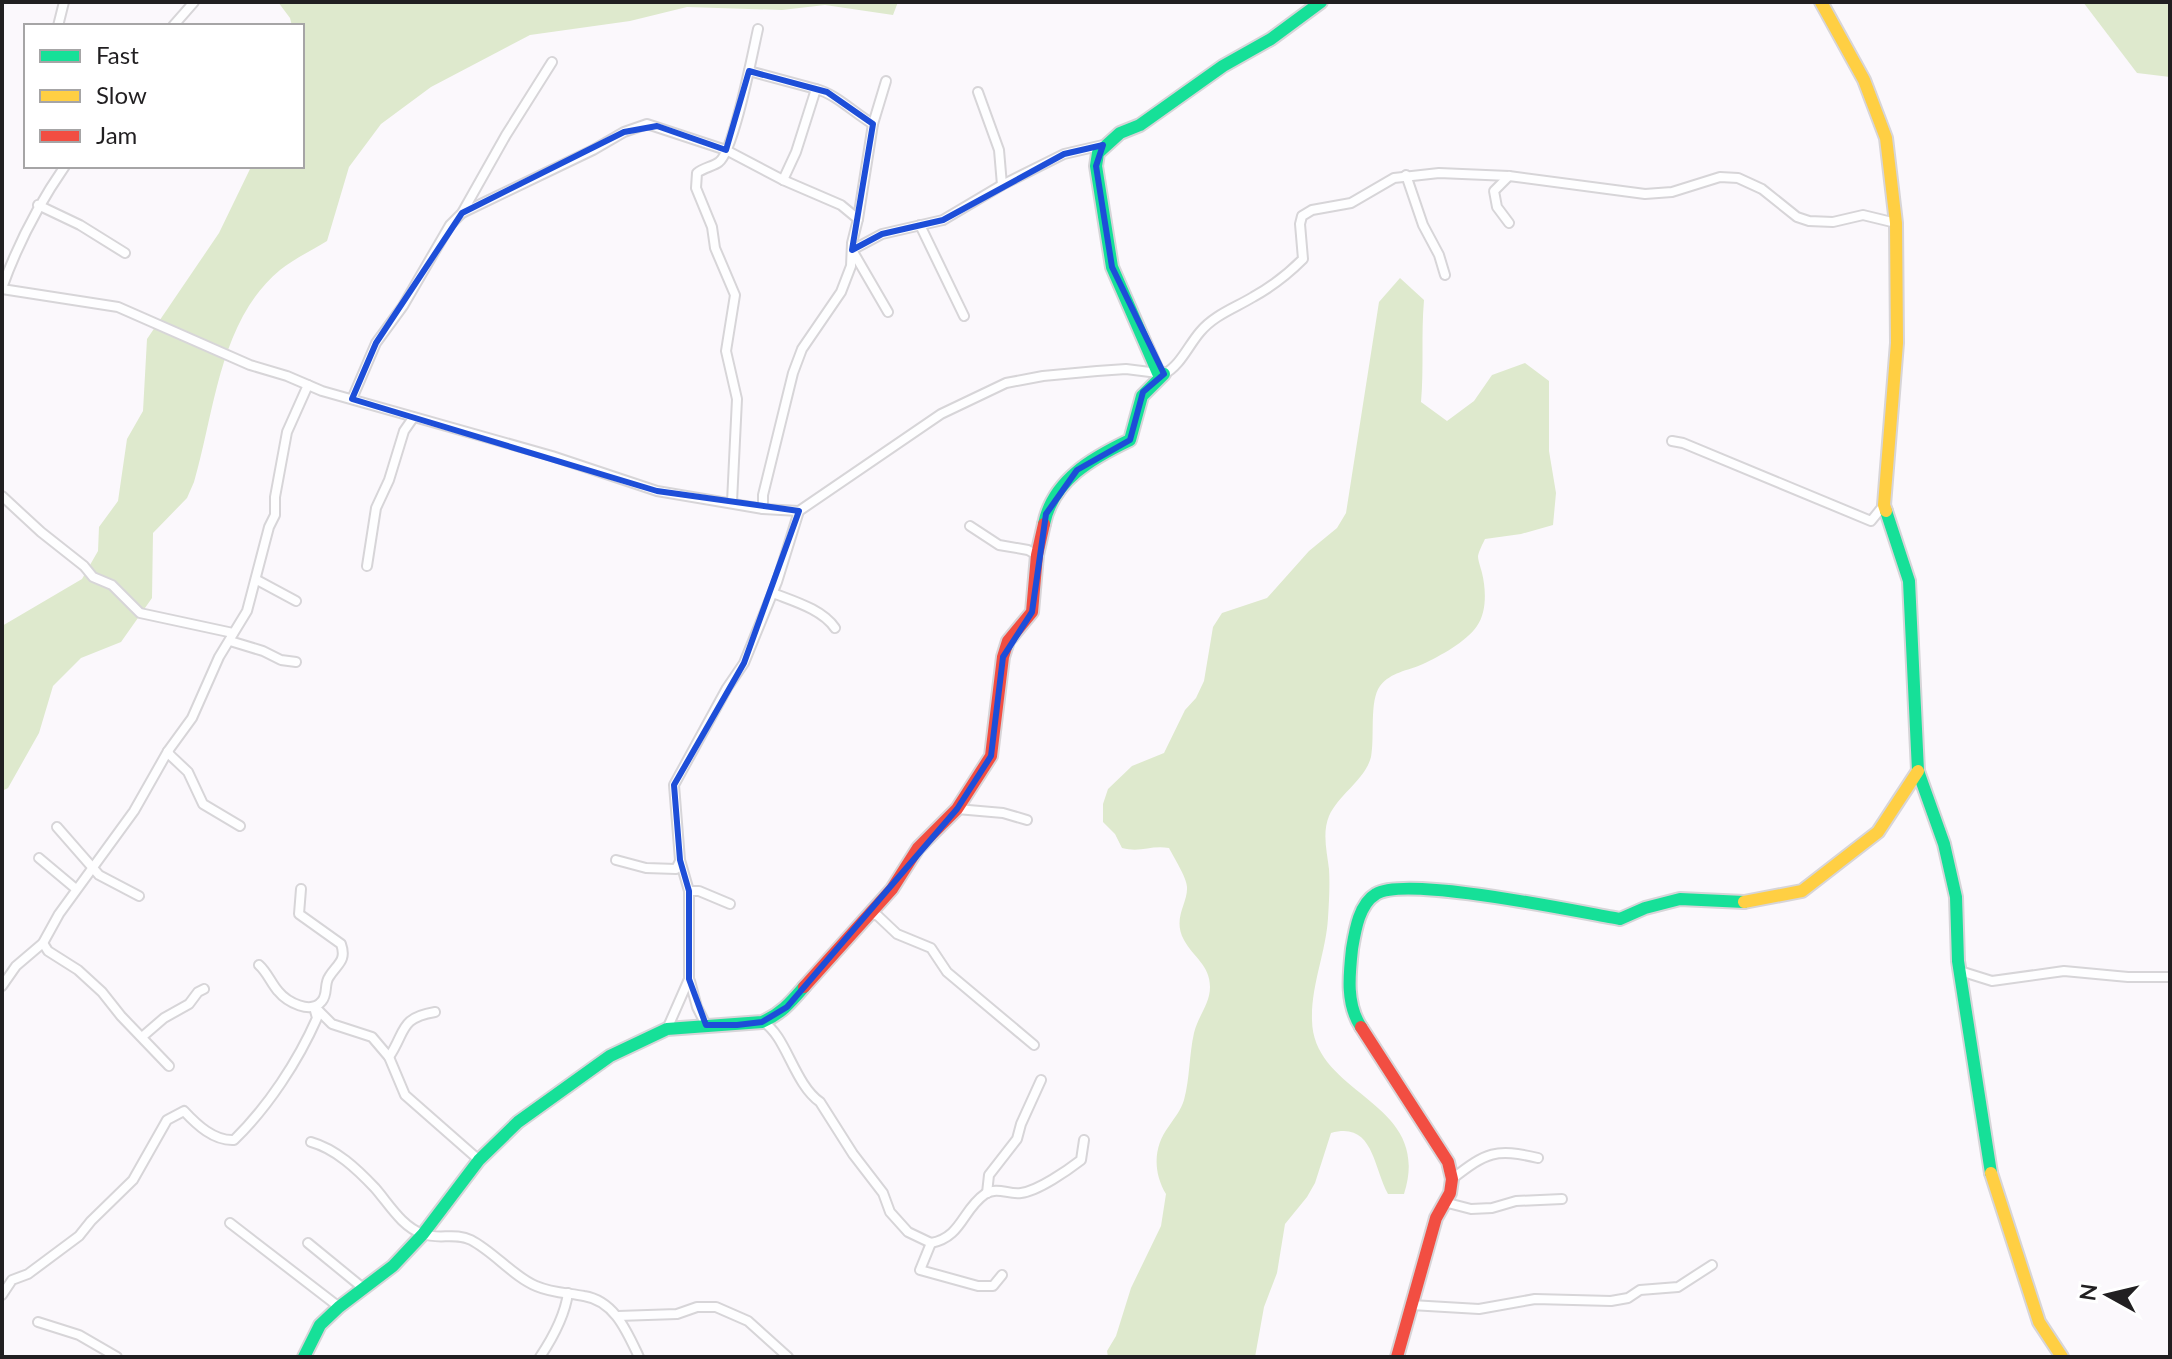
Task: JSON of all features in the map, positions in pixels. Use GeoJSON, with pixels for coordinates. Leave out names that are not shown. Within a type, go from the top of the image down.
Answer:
{"type":"FeatureCollection","features":[{"type":"Feature","properties":{"kind":"street"},"geometry":{"type":"LineString","coordinates":[[58,24],[64,2]]}},
{"type":"Feature","properties":{"kind":"street"},"geometry":{"type":"LineString","coordinates":[[174,24],[185,7],[194,2]]}},
{"type":"Feature","properties":{"kind":"street"},"geometry":{"type":"LineString","coordinates":[[852,250],[882,234],[943,220],[1002,185],[1064,154],[1103,145],[1120,133],[1140,125],[1223,66],[1271,39],[1321,2]]}},
{"type":"Feature","properties":{"kind":"street"},"geometry":{"type":"LineString","coordinates":[[1821,2],[1864,80],[1886,138],[1896,223],[1897,343],[1884,505],[1909,581],[1918,771],[1950,865],[1956,897],[1966,1024],[1992,1181],[2039,1322],[2062,1357]]}},
{"type":"Feature","properties":{"kind":"street"},"geometry":{"type":"LineString","coordinates":[[732,502],[737,399],[726,351],[735,295],[715,248],[712,227],[696,188],[697,173],[720,162],[726,150],[741,104],[758,29]]}},
{"type":"Feature","properties":{"kind":"street"},"geometry":{"type":"LineString","coordinates":[[352,399],[376,343],[403,306],[450,225],[462,213],[552,62]]}},
{"type":"Feature","properties":{"kind":"street"},"geometry":{"type":"LineString","coordinates":[[749,71],[827,92],[850,111],[873,124]]}},
{"type":"Feature","properties":{"kind":"street"},"geometry":{"type":"LineString","coordinates":[[763,509],[763,495],[793,373],[802,349],[841,292],[851,266],[873,124],[886,81]]}},
{"type":"Feature","properties":{"kind":"street"},"geometry":{"type":"LineString","coordinates":[[783,180],[796,152],[816,89]]}},
{"type":"Feature","properties":{"kind":"street"},"geometry":{"type":"LineString","coordinates":[[978,92],[999,150],[1002,185]]}},
{"type":"Feature","properties":{"kind":"street"},"geometry":{"type":"LineString","coordinates":[[462,213],[624,132],[647,124],[726,150],[783,180],[841,205],[858,219]]}},
{"type":"Feature","properties":{"kind":"street"},"geometry":{"type":"LineString","coordinates":[[1103,145],[1096,166],[1112,267],[1161,373]]}},
{"type":"Feature","properties":{"kind":"street"},"geometry":{"type":"LineString","coordinates":[[64,168],[38,205],[16,249],[2,289],[118,307],[162,329],[308,385],[552,456],[657,491],[763,509],[799,511],[941,414],[1006,383],[1097,371],[1126,369],[1161,373],[1172,370],[1215,318],[1290,273],[1303,259],[1302,216],[1312,210],[1351,203],[1394,178],[1439,173],[1509,176],[1645,194],[1672,192],[1720,177],[1738,178],[1762,189],[1797,217],[1809,221],[1833,222],[1863,215],[1896,223]]}},
{"type":"Feature","properties":{"kind":"street"},"geometry":{"type":"LineString","coordinates":[[1406,175],[1445,275]]}},
{"type":"Feature","properties":{"kind":"street"},"geometry":{"type":"LineString","coordinates":[[1509,176],[1494,191],[1497,207],[1509,223]]}},
{"type":"Feature","properties":{"kind":"street"},"geometry":{"type":"LineString","coordinates":[[38,205],[80,225],[125,253]]}},
{"type":"Feature","properties":{"kind":"street"},"geometry":{"type":"LineString","coordinates":[[920,225],[964,316]]}},
{"type":"Feature","properties":{"kind":"street"},"geometry":{"type":"LineString","coordinates":[[852,250],[888,312]]}},
{"type":"Feature","properties":{"kind":"street"},"geometry":{"type":"LineString","coordinates":[[304,1357],[320,1325],[393,1266],[423,1234],[479,1160],[518,1122],[610,1056],[667,1029],[737,1025],[762,1022],[776,1016],[871,914],[892,889],[918,848],[957,809],[991,756],[1003,657],[1008,641],[1032,612],[1037,555],[1046,514],[1058,490],[1077,470],[1130,440],[1136,405],[1143,392],[1161,373]]}},
{"type":"Feature","properties":{"kind":"street"},"geometry":{"type":"LineString","coordinates":[[2,986],[16,966],[43,943],[76,889],[134,811],[168,751],[192,718],[219,657],[247,611],[275,515],[275,497],[287,432],[308,385]]}},
{"type":"Feature","properties":{"kind":"street"},"geometry":{"type":"LineString","coordinates":[[367,566],[376,508],[389,480],[404,431],[413,418]]}},
{"type":"Feature","properties":{"kind":"street"},"geometry":{"type":"LineString","coordinates":[[1672,441],[1871,521],[1884,505]]}},
{"type":"Feature","properties":{"kind":"street"},"geometry":{"type":"LineString","coordinates":[[2,496],[93,577],[112,585],[140,613],[232,637],[281,660],[296,662]]}},
{"type":"Feature","properties":{"kind":"street"},"geometry":{"type":"LineString","coordinates":[[706,1025],[689,979],[689,891],[680,860],[674,785],[744,663],[773,593],[799,511]]}},
{"type":"Feature","properties":{"kind":"street"},"geometry":{"type":"LineString","coordinates":[[970,526],[999,545],[1028,550],[1037,555]]}},
{"type":"Feature","properties":{"kind":"street"},"geometry":{"type":"LineString","coordinates":[[257,580],[296,601]]}},
{"type":"Feature","properties":{"kind":"street"},"geometry":{"type":"LineString","coordinates":[[773,593],[812,610],[833,623],[835,628]]}},
{"type":"Feature","properties":{"kind":"street"},"geometry":{"type":"LineString","coordinates":[[168,751],[188,772],[203,804],[240,826]]}},
{"type":"Feature","properties":{"kind":"street"},"geometry":{"type":"LineString","coordinates":[[1400,1354],[1436,1218],[1450,1193],[1452,1179],[1448,1162],[1352,1013],[1351,957],[1361,908],[1368,899],[1391,889],[1437,891],[1620,919],[1645,908],[1680,899],[1752,902],[1774,899],[1802,891],[1878,832],[1918,771]]}},
{"type":"Feature","properties":{"kind":"street"},"geometry":{"type":"LineString","coordinates":[[957,809],[1003,813],[1027,820]]}},
{"type":"Feature","properties":{"kind":"street"},"geometry":{"type":"LineString","coordinates":[[57,827],[99,875],[139,896]]}},
{"type":"Feature","properties":{"kind":"street"},"geometry":{"type":"LineString","coordinates":[[39,858],[76,889]]}},
{"type":"Feature","properties":{"kind":"street"},"geometry":{"type":"LineString","coordinates":[[616,860],[646,868],[676,869],[680,860]]}},
{"type":"Feature","properties":{"kind":"street"},"geometry":{"type":"LineString","coordinates":[[259,965],[283,996],[304,1007],[314,1007],[325,998],[328,978],[341,963],[341,944],[299,914],[301,889]]}},
{"type":"Feature","properties":{"kind":"street"},"geometry":{"type":"LineString","coordinates":[[689,891],[699,891],[730,904]]}},
{"type":"Feature","properties":{"kind":"street"},"geometry":{"type":"LineString","coordinates":[[871,914],[878,916],[897,934],[931,948],[947,972],[1034,1045]]}},
{"type":"Feature","properties":{"kind":"street"},"geometry":{"type":"LineString","coordinates":[[43,943],[48,951],[78,970],[102,992],[169,1066]]}},
{"type":"Feature","properties":{"kind":"street"},"geometry":{"type":"LineString","coordinates":[[1960,971],[1992,981],[2064,971],[2170,977]]}},
{"type":"Feature","properties":{"kind":"street"},"geometry":{"type":"LineString","coordinates":[[667,1029],[689,979]]}},
{"type":"Feature","properties":{"kind":"street"},"geometry":{"type":"LineString","coordinates":[[142,1037],[164,1018],[189,1004],[204,989]]}},
{"type":"Feature","properties":{"kind":"street"},"geometry":{"type":"LineString","coordinates":[[314,1007],[332,1024],[372,1037],[389,1057],[405,1095],[479,1160]]}},
{"type":"Feature","properties":{"kind":"street"},"geometry":{"type":"LineString","coordinates":[[2,1295],[12,1280],[28,1274],[79,1236],[133,1180],[167,1120],[184,1111],[198,1126],[224,1141],[234,1140],[271,1095],[307,1041],[317,1018],[314,1007]]}},
{"type":"Feature","properties":{"kind":"street"},"geometry":{"type":"LineString","coordinates":[[389,1057],[398,1044],[398,1034],[411,1018],[435,1012]]}},
{"type":"Feature","properties":{"kind":"street"},"geometry":{"type":"LineString","coordinates":[[762,1022],[770,1027],[795,1072],[820,1102],[853,1154],[883,1193],[890,1212],[904,1229],[931,1243]]}},
{"type":"Feature","properties":{"kind":"street"},"geometry":{"type":"LineString","coordinates":[[987,1193],[989,1175],[1017,1139],[1041,1080]]}},
{"type":"Feature","properties":{"kind":"street"},"geometry":{"type":"LineString","coordinates":[[1002,1275],[993,1286],[978,1286],[920,1270],[931,1243],[953,1234],[972,1206],[987,1193],[999,1189],[1021,1193],[1062,1175],[1081,1160],[1084,1140]]}},
{"type":"Feature","properties":{"kind":"street"},"geometry":{"type":"LineString","coordinates":[[311,1142],[330,1147],[373,1186],[398,1217],[423,1234],[460,1236],[472,1241],[533,1285],[599,1300],[618,1316],[639,1357]]}},
{"type":"Feature","properties":{"kind":"street"},"geometry":{"type":"LineString","coordinates":[[1452,1179],[1484,1157],[1503,1151],[1538,1158]]}},
{"type":"Feature","properties":{"kind":"street"},"geometry":{"type":"LineString","coordinates":[[1444,1202],[1471,1209],[1492,1208],[1516,1201],[1562,1199]]}},
{"type":"Feature","properties":{"kind":"street"},"geometry":{"type":"LineString","coordinates":[[230,1223],[339,1307]]}},
{"type":"Feature","properties":{"kind":"street"},"geometry":{"type":"LineString","coordinates":[[308,1243],[363,1288]]}},
{"type":"Feature","properties":{"kind":"street"},"geometry":{"type":"LineString","coordinates":[[1411,1305],[1479,1309],[1535,1299],[1611,1301],[1628,1298],[1640,1290],[1678,1287],[1712,1265]]}},
{"type":"Feature","properties":{"kind":"street"},"geometry":{"type":"LineString","coordinates":[[540,1357],[567,1303],[568,1293]]}},
{"type":"Feature","properties":{"kind":"street"},"geometry":{"type":"LineString","coordinates":[[618,1316],[677,1314],[697,1307],[716,1307],[748,1321],[788,1357]]}},
{"type":"Feature","properties":{"kind":"street"},"geometry":{"type":"LineString","coordinates":[[38,1322],[79,1335],[117,1357]]}},
{"type":"Feature","properties":{"kind":"highlighted area"},"geometry":{"type":"Polygon","coordinates":[[[749,71],[827,92],[873,124],[852,250],[882,234],[943,220],[1064,154],[1103,145],[1096,166],[1112,267],[1164,374],[1143,392],[1130,440],[1077,470],[1046,514],[1032,612],[1003,657],[991,756],[957,809],[787,1007],[762,1022],[737,1025],[706,1025],[689,979],[689,891],[680,860],[674,785],[744,663],[799,511],[657,491],[352,399],[376,343],[462,213],[624,132],[657,126],[726,150],[749,71]]]}},
{"type":"Feature","properties":{"kind":"green space"},"geometry":{"type":"Polygon","coordinates":[[[278,2],[898,2],[893,15],[825,5],[782,10],[687,7],[630,21],[530,35],[431,87],[381,124],[349,167],[327,241],[280,270],[260,291],[244,315],[222,368],[194,482],[187,498],[153,533],[152,598],[121,642],[81,658],[53,686],[39,733],[8,788],[2,791],[2,626],[82,579],[98,551],[99,527],[118,501],[127,439],[143,411],[147,339],[219,233],[250,169],[304,168],[304,24],[292,24],[278,2]]]}},
{"type":"Feature","properties":{"kind":"green space"},"geometry":{"type":"Polygon","coordinates":[[[2083,2],[2170,2],[2170,77],[2137,73],[2083,2]]]}},
{"type":"Feature","properties":{"kind":"green space"},"geometry":{"type":"Polygon","coordinates":[[[1400,278],[1424,300],[1421,402],[1447,421],[1474,401],[1492,375],[1525,363],[1549,381],[1549,451],[1556,493],[1553,525],[1485,539],[1478,556],[1485,600],[1480,620],[1472,632],[1445,653],[1394,675],[1380,686],[1375,701],[1368,765],[1333,808],[1327,822],[1328,918],[1312,1020],[1317,1046],[1331,1066],[1388,1118],[1402,1138],[1409,1163],[1404,1194],[1388,1194],[1364,1140],[1345,1131],[1331,1133],[1315,1183],[1285,1224],[1277,1273],[1264,1307],[1255,1357],[1108,1357],[1107,1351],[1116,1336],[1131,1288],[1161,1226],[1166,1194],[1157,1168],[1158,1151],[1184,1100],[1194,1033],[1210,987],[1204,967],[1181,932],[1180,918],[1187,887],[1169,848],[1122,848],[1115,834],[1103,822],[1103,804],[1108,789],[1132,766],[1164,753],[1185,710],[1196,698],[1204,681],[1213,627],[1222,613],[1267,598],[1309,551],[1337,528],[1346,513],[1379,302],[1400,278]]]}},
{"type":"Feature","properties":{"kind":"traffic: fast"},"geometry":{"type":"LineString","coordinates":[[1044,524],[1056,495],[1076,472],[1130,440],[1142,396],[1164,374],[1158,373],[1112,267],[1096,166],[1098,153],[1120,133],[1140,125],[1223,66],[1271,39],[1321,2]]}},
{"type":"Feature","properties":{"kind":"traffic: fast"},"geometry":{"type":"LineString","coordinates":[[1886,511],[1909,581],[1918,771],[1944,844],[1956,897],[1958,961],[1991,1173]]}},
{"type":"Feature","properties":{"kind":"traffic: fast"},"geometry":{"type":"LineString","coordinates":[[1361,1027],[1351,999],[1352,949],[1362,911],[1376,894],[1393,889],[1455,892],[1620,919],[1645,908],[1680,899],[1744,902]]}},
{"type":"Feature","properties":{"kind":"traffic: fast"},"geometry":{"type":"LineString","coordinates":[[304,1357],[320,1325],[393,1266],[423,1234],[479,1160],[518,1122],[610,1056],[667,1029],[762,1022],[790,1003],[804,987]]}},
{"type":"Feature","properties":{"kind":"traffic: slow"},"geometry":{"type":"LineString","coordinates":[[1821,2],[1864,80],[1886,138],[1896,223],[1897,343],[1886,511]]}},
{"type":"Feature","properties":{"kind":"traffic: slow"},"geometry":{"type":"LineString","coordinates":[[1744,902],[1802,891],[1878,832],[1918,771]]}},
{"type":"Feature","properties":{"kind":"traffic: slow"},"geometry":{"type":"LineString","coordinates":[[1991,1173],[2039,1322],[2062,1357]]}},
{"type":"Feature","properties":{"kind":"traffic: jam"},"geometry":{"type":"LineString","coordinates":[[804,987],[892,889],[918,848],[957,809],[991,756],[1003,657],[1008,641],[1032,612],[1037,555],[1044,524]]}},
{"type":"Feature","properties":{"kind":"traffic: jam"},"geometry":{"type":"LineString","coordinates":[[1361,1027],[1448,1162],[1452,1179],[1450,1193],[1436,1218],[1397,1357]]}}]}
